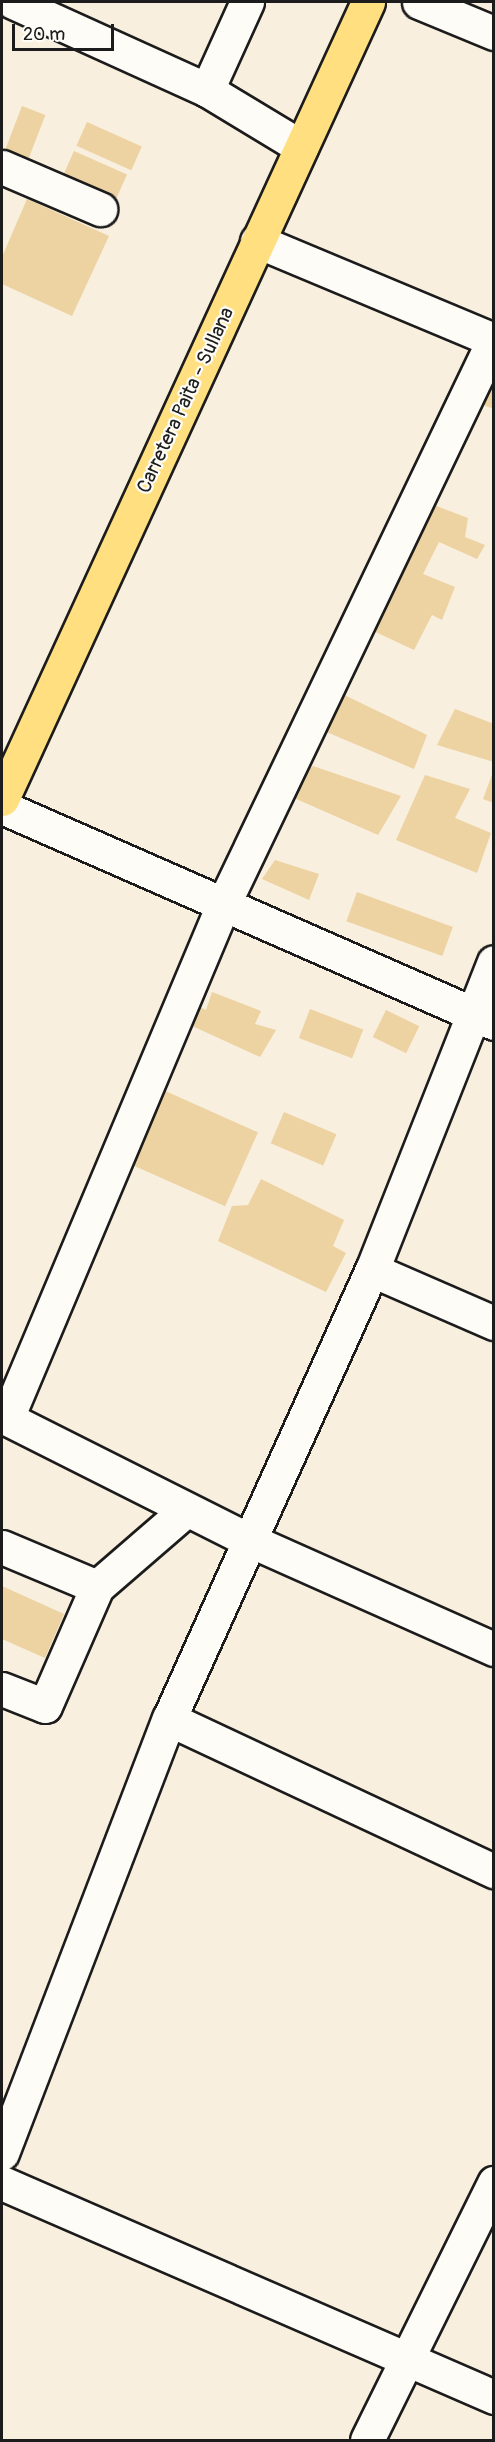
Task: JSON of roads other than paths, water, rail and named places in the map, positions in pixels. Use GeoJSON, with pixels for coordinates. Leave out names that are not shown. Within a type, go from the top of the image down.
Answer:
{"type":"FeatureCollection","features":[{"type":"Feature","properties":{"kind":"main road","name":"Carretera Paita - Sullana"},"geometry":{"type":"LineString","coordinates":[[2,799],[368,2]]}},
{"type":"Feature","properties":{"kind":"street"},"geometry":{"type":"LineString","coordinates":[[13,2],[207,90],[301,147]]}},
{"type":"Feature","properties":{"kind":"street"},"geometry":{"type":"LineString","coordinates":[[207,90],[248,2]]}},
{"type":"Feature","properties":{"kind":"street"},"geometry":{"type":"LineString","coordinates":[[419,2],[491,26]]}},
{"type":"Feature","properties":{"kind":"street"},"geometry":{"type":"LineString","coordinates":[[2,167],[100,209]]}},
{"type":"Feature","properties":{"kind":"street"},"geometry":{"type":"LineString","coordinates":[[258,241],[493,340],[223,905],[4,1417],[249,1540],[494,1649]]}},
{"type":"Feature","properties":{"kind":"street"},"geometry":{"type":"LineString","coordinates":[[2,807],[482,1019]]}},
{"type":"Feature","properties":{"kind":"street"},"geometry":{"type":"LineString","coordinates":[[2,2153],[169,1719],[372,1270],[482,1019],[494,962]]}},
{"type":"Feature","properties":{"kind":"street"},"geometry":{"type":"LineString","coordinates":[[372,1270],[494,1323]]}},
{"type":"Feature","properties":{"kind":"street"},"geometry":{"type":"LineString","coordinates":[[2,1689],[45,1707],[97,1587],[186,1510]]}},
{"type":"Feature","properties":{"kind":"street"},"geometry":{"type":"LineString","coordinates":[[2,1547],[97,1587]]}},
{"type":"Feature","properties":{"kind":"street"},"geometry":{"type":"LineString","coordinates":[[169,1719],[494,1871]]}},
{"type":"Feature","properties":{"kind":"street"},"geometry":{"type":"LineString","coordinates":[[2,2183],[411,2358],[494,2397]]}},
{"type":"Feature","properties":{"kind":"street"},"geometry":{"type":"LineString","coordinates":[[367,2440],[411,2358],[494,2183]]}}]}
